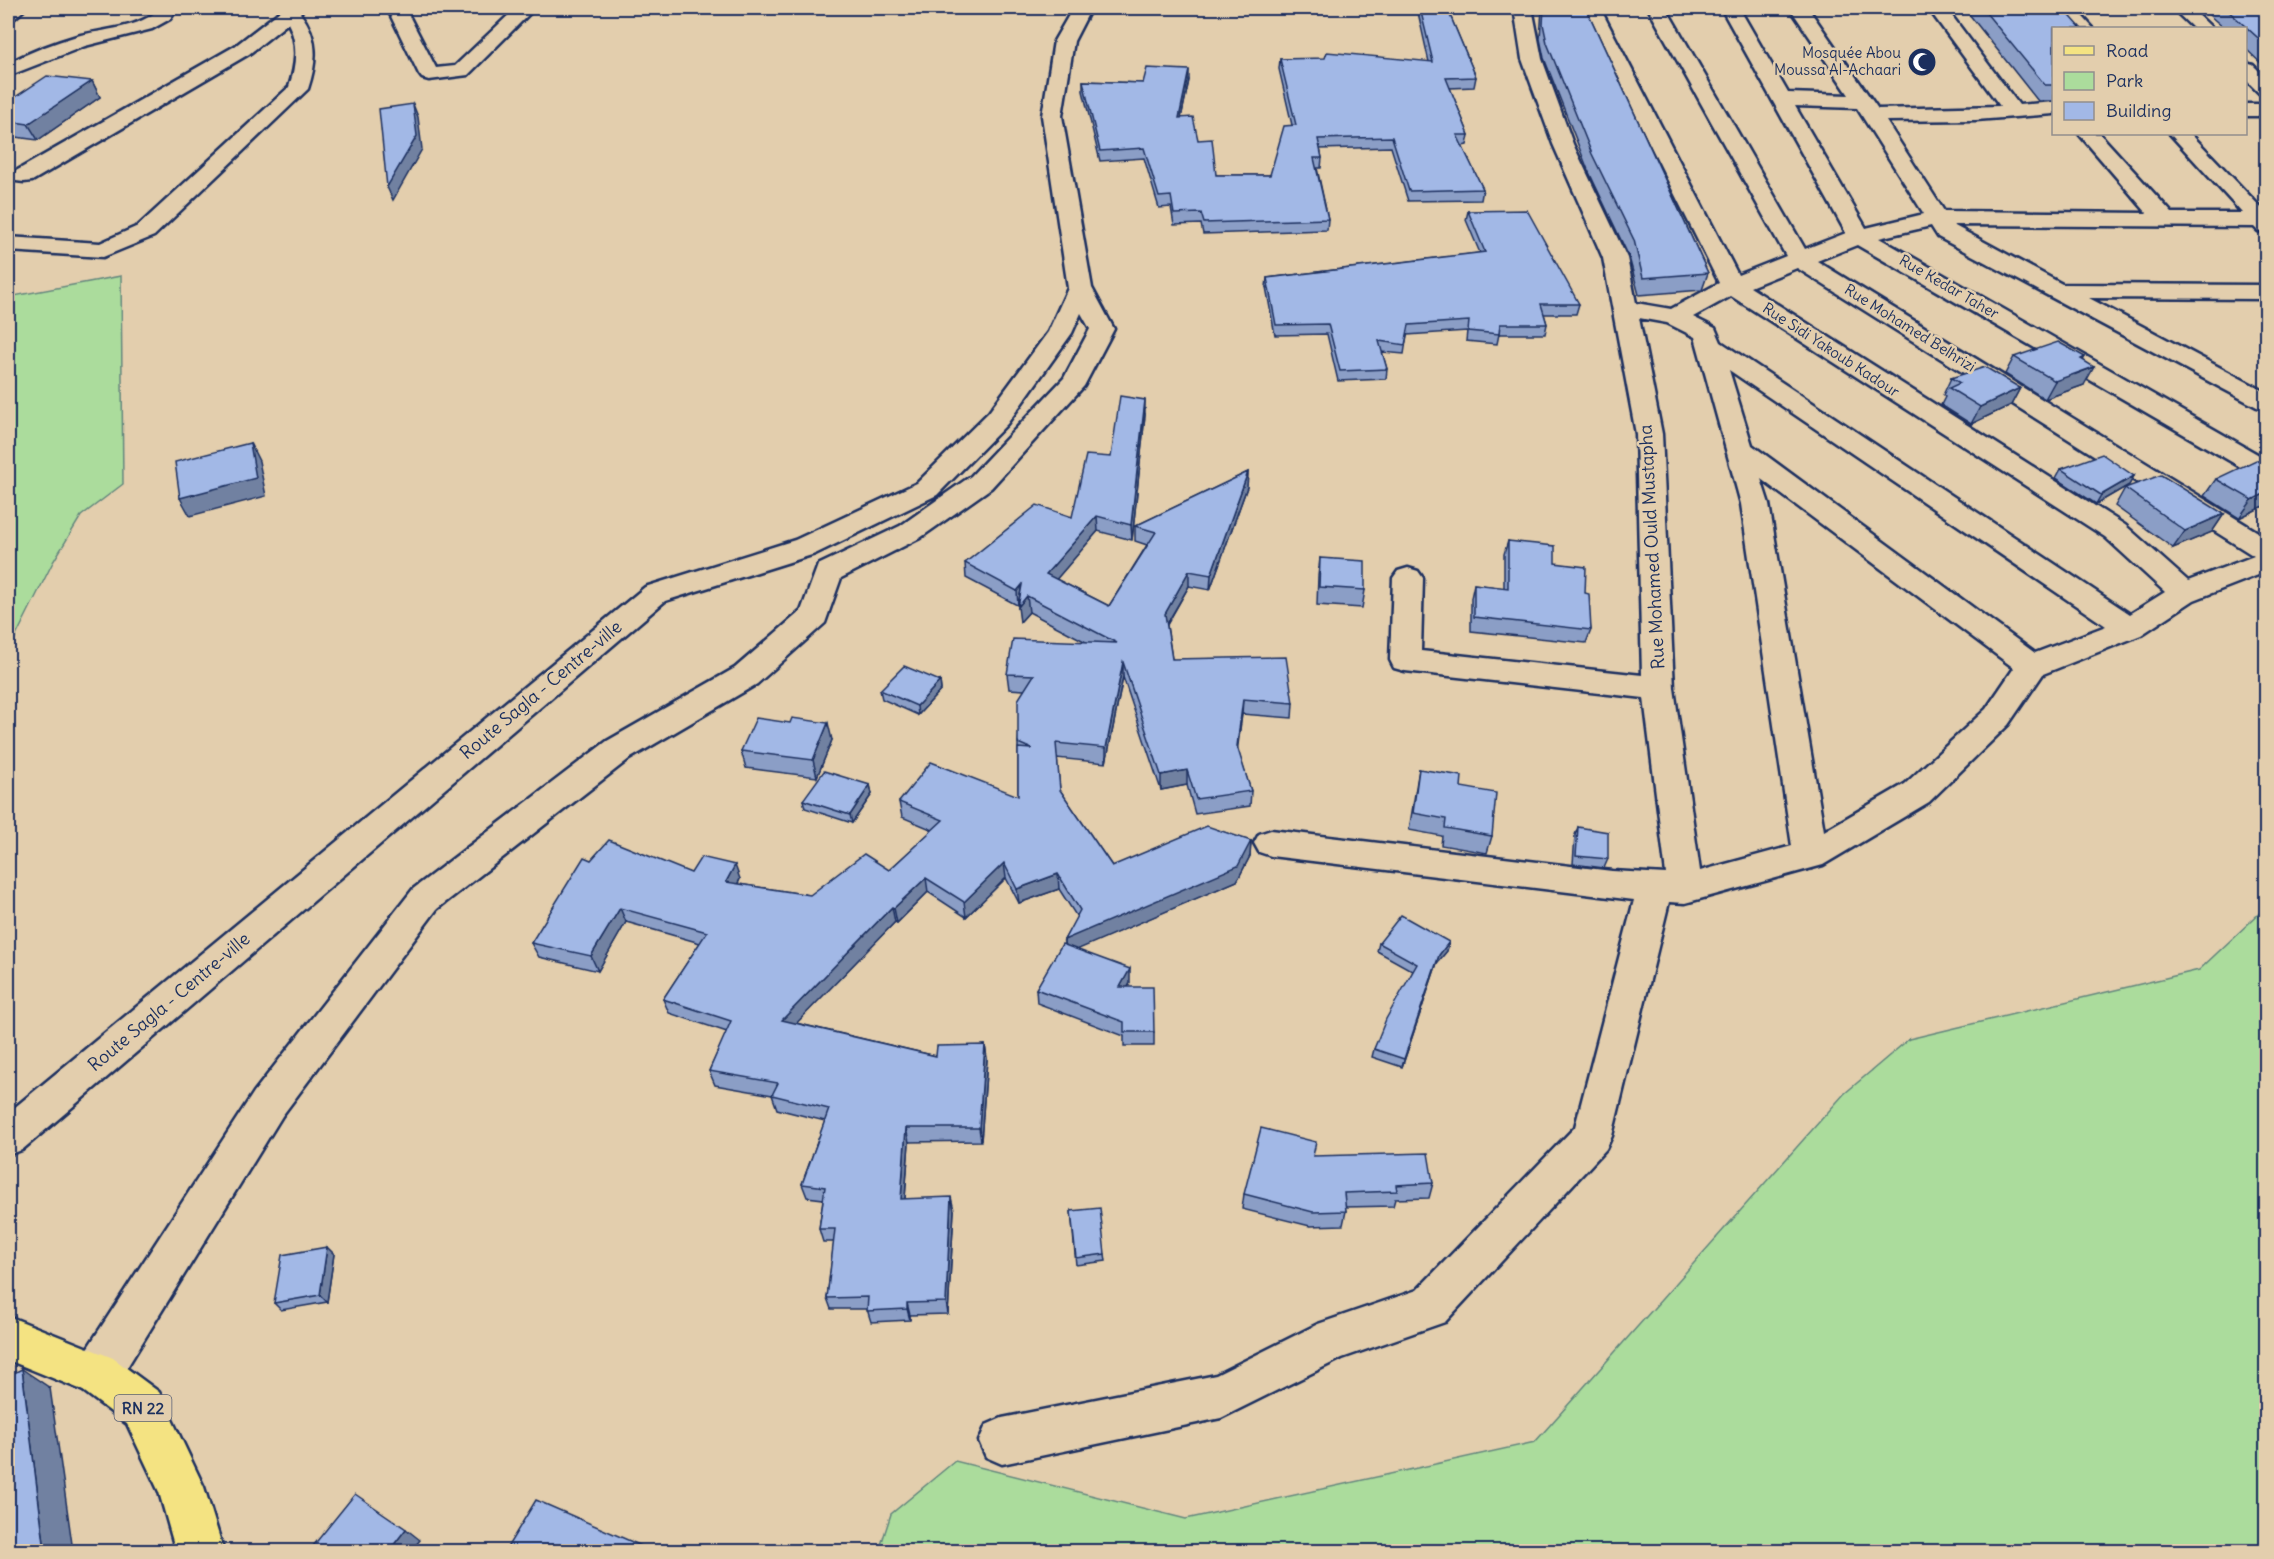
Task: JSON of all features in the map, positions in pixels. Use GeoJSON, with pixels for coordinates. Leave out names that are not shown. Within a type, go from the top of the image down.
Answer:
{"type":"FeatureCollection","features":[{"type":"Feature","properties":{"kind":"main road","name":"RN 22"},"geometry":{"type":"LineString","coordinates":[[8,1338],[97,1374],[143,1408],[181,1487],[200,1551]]}},
{"type":"Feature","properties":{"kind":"street"},"geometry":{"type":"LineString","coordinates":[[8,14],[17,8]]}},
{"type":"Feature","properties":{"kind":"street"},"geometry":{"type":"LineString","coordinates":[[8,70],[93,37],[126,31],[149,22],[169,8]]}},
{"type":"Feature","properties":{"kind":"street"},"geometry":{"type":"LineString","coordinates":[[396,8],[429,74],[461,71],[526,8]]}},
{"type":"Feature","properties":{"kind":"street","name":"Route Sagla - Centre-ville"},"geometry":{"type":"LineString","coordinates":[[8,1137],[655,594],[816,559],[910,532],[981,482],[1075,381],[1102,329],[1080,288],[1052,116],[1064,41],[1082,8]]}},
{"type":"Feature","properties":{"kind":"street","name":"Rue Mohamed Ould Mustapha"},"geometry":{"type":"LineString","coordinates":[[1523,8],[1532,59],[1563,144],[1615,258],[1649,435],[1658,688],[1670,888]]}},
{"type":"Feature","properties":{"kind":"street"},"geometry":{"type":"LineString","coordinates":[[1591,8],[1732,286]]}},
{"type":"Feature","properties":{"kind":"street","name":"Rue Mohamed Belhrizi"},"geometry":{"type":"LineString","coordinates":[[1657,8],[1800,260],[2266,550]]}},
{"type":"Feature","properties":{"kind":"street"},"geometry":{"type":"LineString","coordinates":[[1730,8],[1859,236]]}},
{"type":"Feature","properties":{"kind":"street"},"geometry":{"type":"LineString","coordinates":[[1799,8],[1867,108],[1946,232],[2266,402]]}},
{"type":"Feature","properties":{"kind":"street"},"geometry":{"type":"LineString","coordinates":[[1937,8],[2013,110]]}},
{"type":"Feature","properties":{"kind":"street"},"geometry":{"type":"LineString","coordinates":[[2065,8],[2083,27]]}},
{"type":"Feature","properties":{"kind":"street"},"geometry":{"type":"LineString","coordinates":[[2181,8],[2202,27]]}},
{"type":"Feature","properties":{"kind":"street"},"geometry":{"type":"LineString","coordinates":[[8,244],[103,250],[146,231],[298,89],[307,63],[301,24],[292,10],[242,50],[15,178]]}},
{"type":"Feature","properties":{"kind":"street"},"geometry":{"type":"LineString","coordinates":[[2247,70],[2266,89]]}},
{"type":"Feature","properties":{"kind":"street"},"geometry":{"type":"LineString","coordinates":[[1782,99],[1867,108],[1976,114],[2052,108]]}},
{"type":"Feature","properties":{"kind":"street"},"geometry":{"type":"LineString","coordinates":[[2247,110],[2266,110]]}},
{"type":"Feature","properties":{"kind":"street"},"geometry":{"type":"LineString","coordinates":[[2090,135],[2166,220]]}},
{"type":"Feature","properties":{"kind":"street"},"geometry":{"type":"LineString","coordinates":[[2181,135],[2264,222]]}},
{"type":"Feature","properties":{"kind":"street"},"geometry":{"type":"LineString","coordinates":[[1674,317],[1732,286],[1859,236],[1937,218],[2264,222]]}},
{"type":"Feature","properties":{"kind":"street","name":"Rue Kedar Taher"},"geometry":{"type":"LineString","coordinates":[[1859,236],[2266,470]]}},
{"type":"Feature","properties":{"kind":"street","name":"Rue Sidi Yakoub Kadour"},"geometry":{"type":"LineString","coordinates":[[1732,286],[2115,531],[2184,593]]}},
{"type":"Feature","properties":{"kind":"street","name":"Route Sagla - Centre-ville"},"geometry":{"type":"LineString","coordinates":[[816,559],[927,489],[998,418],[1060,333],[1080,288]]}},
{"type":"Feature","properties":{"kind":"street"},"geometry":{"type":"LineString","coordinates":[[2057,291],[2266,292]]}},
{"type":"Feature","properties":{"kind":"street"},"geometry":{"type":"LineString","coordinates":[[1624,308],[1674,317],[1706,333],[1755,504],[1811,855]]}},
{"type":"Feature","properties":{"kind":"street"},"geometry":{"type":"LineString","coordinates":[[1709,345],[2130,628]]}},
{"type":"Feature","properties":{"kind":"street"},"geometry":{"type":"LineString","coordinates":[[2222,378],[2266,382]]}},
{"type":"Feature","properties":{"kind":"street"},"geometry":{"type":"LineString","coordinates":[[1739,449],[2032,666]]}},
{"type":"Feature","properties":{"kind":"street"},"geometry":{"type":"LineString","coordinates":[[97,1374],[268,1104],[426,899],[618,750],[746,676],[814,616],[816,559]]}},
{"type":"Feature","properties":{"kind":"street"},"geometry":{"type":"LineString","coordinates":[[1271,843],[1612,885],[1670,888],[1811,855],[1917,793],[1997,717],[2032,666],[2130,628],[2184,593],[2266,562]]}},
{"type":"Feature","properties":{"kind":"street"},"geometry":{"type":"LineString","coordinates":[[1408,578],[1405,660],[1658,688]]}},
{"type":"Feature","properties":{"kind":"street"},"geometry":{"type":"LineString","coordinates":[[1002,1441],[1221,1396],[1333,1339],[1430,1307],[1592,1136],[1670,888]]}},
{"type":"Feature","properties":{"kind":"green space"},"geometry":{"type":"Polygon","coordinates":[[[121,276],[123,484],[81,516],[53,562],[8,652],[8,297],[121,276]]]}},
{"type":"Feature","properties":{"kind":"green space"},"geometry":{"type":"Polygon","coordinates":[[[2266,907],[2266,1551],[879,1551],[891,1514],[955,1461],[1186,1519],[1535,1442],[1844,1094],[1909,1039],[2199,970],[2266,907]]]}},
{"type":"Feature","properties":{"kind":"building"},"geometry":{"type":"Polygon","coordinates":[[[1420,8],[1447,8],[1476,77],[1446,78],[1469,135],[1457,135],[1483,189],[1409,191],[1392,137],[1318,139],[1322,158],[1314,158],[1328,219],[1204,223],[1201,213],[1174,214],[1171,196],[1159,197],[1144,148],[1100,151],[1083,81],[1143,83],[1147,68],[1189,70],[1179,118],[1193,117],[1198,140],[1212,139],[1216,175],[1270,175],[1284,126],[1296,125],[1280,59],[1325,58],[1327,52],[1433,62],[1420,8]]]}},
{"type":"Feature","properties":{"kind":"building"},"geometry":{"type":"Polygon","coordinates":[[[1544,8],[1586,8],[1708,273],[1643,278],[1634,240],[1592,154],[1547,43],[1543,24],[1544,8]]]}},
{"type":"Feature","properties":{"kind":"building"},"geometry":{"type":"Polygon","coordinates":[[[1982,8],[2063,8],[2080,27],[2052,27],[2052,85],[2045,85],[1982,8]]]}},
{"type":"Feature","properties":{"kind":"building"},"geometry":{"type":"Polygon","coordinates":[[[2225,8],[2266,8],[2266,45],[2225,8]]]}},
{"type":"Feature","properties":{"kind":"building"},"geometry":{"type":"Polygon","coordinates":[[[47,76],[92,81],[28,124],[8,121],[8,102],[47,76]]]}},
{"type":"Feature","properties":{"kind":"building"},"geometry":{"type":"Polygon","coordinates":[[[413,104],[417,136],[387,187],[379,109],[413,104]]]}},
{"type":"Feature","properties":{"kind":"building"},"geometry":{"type":"Polygon","coordinates":[[[1527,210],[1579,304],[1541,304],[1547,324],[1500,324],[1499,334],[1468,331],[1469,321],[1409,325],[1405,345],[1379,341],[1387,369],[1340,371],[1328,324],[1276,325],[1267,278],[1485,252],[1468,211],[1527,210]]]}},
{"type":"Feature","properties":{"kind":"building"},"geometry":{"type":"Polygon","coordinates":[[[2058,342],[2085,357],[2081,359],[2094,367],[2055,381],[2014,357],[2058,342]]]}},
{"type":"Feature","properties":{"kind":"building"},"geometry":{"type":"Polygon","coordinates":[[[1985,367],[2020,388],[1980,407],[1949,388],[1960,383],[1951,378],[1985,367]]]}},
{"type":"Feature","properties":{"kind":"building"},"geometry":{"type":"Polygon","coordinates":[[[1120,396],[1145,400],[1131,525],[1097,516],[1046,574],[1109,606],[1156,532],[1135,526],[1248,472],[1211,575],[1189,571],[1165,614],[1172,659],[1286,657],[1293,703],[1243,699],[1237,746],[1251,791],[1196,799],[1187,770],[1161,775],[1123,662],[1106,748],[1056,743],[1060,790],[1112,866],[1207,826],[1251,841],[1238,866],[1064,940],[1080,910],[1058,874],[1017,889],[1004,863],[964,902],[926,878],[894,908],[892,907],[782,1020],[936,1056],[937,1046],[985,1045],[979,1128],[906,1128],[901,1199],[951,1197],[946,1302],[907,1303],[907,1309],[867,1311],[868,1297],[827,1298],[835,1229],[819,1229],[825,1187],[802,1184],[829,1109],[772,1095],[778,1083],[709,1071],[731,1021],[663,999],[707,932],[620,908],[591,956],[531,943],[584,857],[591,860],[609,840],[691,873],[701,857],[735,865],[726,882],[810,895],[864,854],[889,870],[943,820],[899,802],[931,762],[1018,796],[1018,748],[1032,749],[1018,743],[1018,700],[1034,675],[1007,674],[1013,639],[1117,643],[1027,596],[1018,607],[1022,585],[1017,591],[965,563],[1037,505],[1072,517],[1086,455],[1111,457],[1120,396]]]}},
{"type":"Feature","properties":{"kind":"building"},"geometry":{"type":"Polygon","coordinates":[[[250,443],[256,478],[180,498],[175,462],[250,443]]]}},
{"type":"Feature","properties":{"kind":"building"},"geometry":{"type":"Polygon","coordinates":[[[2102,454],[2134,476],[2101,495],[2061,469],[2102,454]]]}},
{"type":"Feature","properties":{"kind":"building"},"geometry":{"type":"Polygon","coordinates":[[[2256,460],[2266,466],[2266,493],[2252,500],[2216,479],[2256,460]]]}},
{"type":"Feature","properties":{"kind":"building"},"geometry":{"type":"Polygon","coordinates":[[[2161,475],[2224,514],[2185,531],[2125,488],[2161,475]]]}},
{"type":"Feature","properties":{"kind":"building"},"geometry":{"type":"Polygon","coordinates":[[[1508,541],[1555,546],[1555,563],[1586,567],[1585,593],[1589,594],[1591,630],[1474,617],[1474,584],[1508,588],[1508,541]]]}},
{"type":"Feature","properties":{"kind":"building"},"geometry":{"type":"Polygon","coordinates":[[[1320,558],[1365,561],[1365,590],[1319,587],[1320,558]]]}},
{"type":"Feature","properties":{"kind":"building"},"geometry":{"type":"Polygon","coordinates":[[[904,666],[940,681],[917,706],[880,690],[904,666]]]}},
{"type":"Feature","properties":{"kind":"building"},"geometry":{"type":"Polygon","coordinates":[[[756,718],[790,723],[792,718],[828,723],[813,760],[741,751],[756,718]]]}},
{"type":"Feature","properties":{"kind":"building"},"geometry":{"type":"Polygon","coordinates":[[[1419,769],[1462,776],[1461,787],[1496,793],[1492,836],[1445,828],[1446,819],[1413,813],[1419,769]]]}},
{"type":"Feature","properties":{"kind":"building"},"geometry":{"type":"Polygon","coordinates":[[[824,771],[870,785],[850,815],[803,800],[824,771]]]}},
{"type":"Feature","properties":{"kind":"building"},"geometry":{"type":"Polygon","coordinates":[[[1578,827],[1608,832],[1608,859],[1576,856],[1578,827]]]}},
{"type":"Feature","properties":{"kind":"building"},"geometry":{"type":"Polygon","coordinates":[[[1401,915],[1449,942],[1439,955],[1404,1059],[1374,1049],[1386,1019],[1417,964],[1379,943],[1401,915]]]}},
{"type":"Feature","properties":{"kind":"building"},"geometry":{"type":"Polygon","coordinates":[[[1062,944],[1130,969],[1120,987],[1153,987],[1154,1032],[1124,1032],[1124,1022],[1036,989],[1062,944]]]}},
{"type":"Feature","properties":{"kind":"building"},"geometry":{"type":"Polygon","coordinates":[[[1261,1128],[1316,1142],[1313,1156],[1428,1153],[1433,1183],[1396,1185],[1397,1191],[1344,1193],[1346,1211],[1313,1212],[1244,1194],[1261,1128]]]}},
{"type":"Feature","properties":{"kind":"building"},"geometry":{"type":"Polygon","coordinates":[[[1100,1208],[1105,1254],[1076,1258],[1071,1211],[1100,1208]]]}},
{"type":"Feature","properties":{"kind":"building"},"geometry":{"type":"Polygon","coordinates":[[[327,1247],[320,1295],[274,1303],[282,1255],[327,1247]]]}},
{"type":"Feature","properties":{"kind":"building"},"geometry":{"type":"Polygon","coordinates":[[[22,1369],[45,1551],[8,1551],[8,1376],[22,1369]]]}},
{"type":"Feature","properties":{"kind":"building"},"geometry":{"type":"Polygon","coordinates":[[[355,1494],[406,1529],[389,1551],[309,1551],[355,1494]]]}},
{"type":"Feature","properties":{"kind":"building"},"geometry":{"type":"Polygon","coordinates":[[[536,1500],[653,1551],[505,1551],[536,1500]]]}},
{"type":"Feature","properties":{"kind":"place","name":"Mosquée Abou Moussa Al-Achaari"},"geometry":{"type":"Point","coordinates":[1922,62]}}]}
